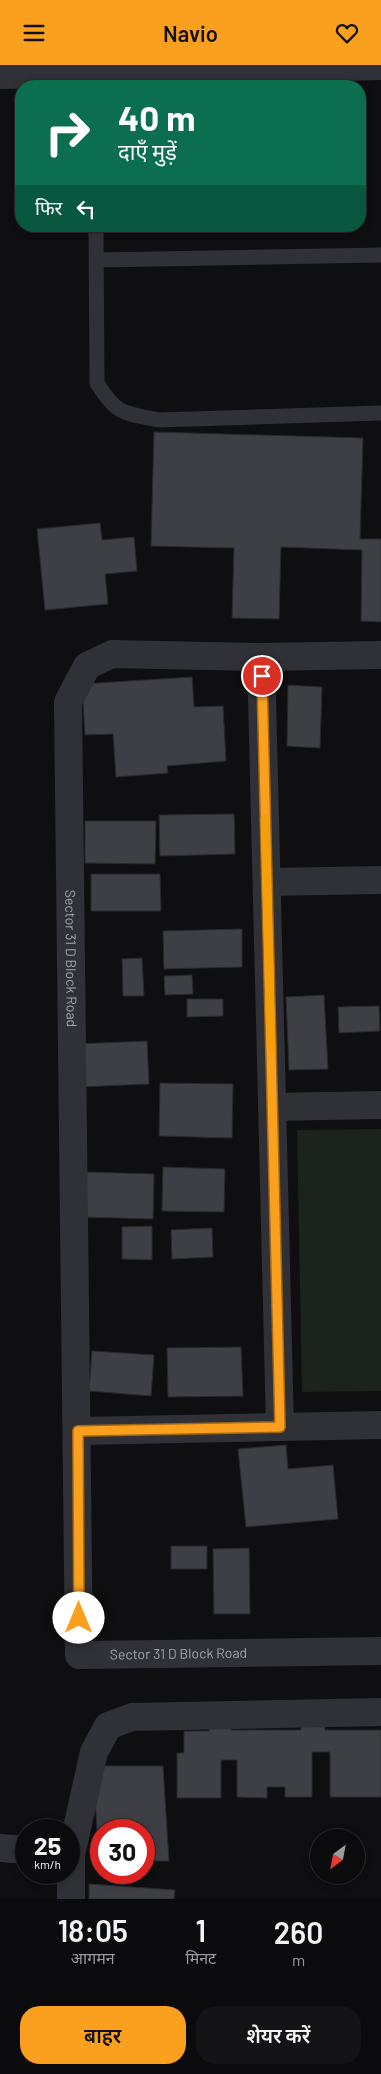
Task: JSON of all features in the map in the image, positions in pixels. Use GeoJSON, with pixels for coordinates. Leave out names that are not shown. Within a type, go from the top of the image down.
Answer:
{"type":"FeatureCollection","features":[{"type":"Feature","properties":{"kind":"street"},"geometry":{"type":"LineString","coordinates":[[0,75],[95,79],[381,67]]}},
{"type":"Feature","properties":{"kind":"street","name":"Sector 31 D Block Road"},"geometry":{"type":"LineString","coordinates":[[381,655],[261,657],[112,654],[87,666],[68,702],[78,1431],[79,1655],[381,1651]]}},
{"type":"Feature","properties":{"kind":"street"},"geometry":{"type":"LineString","coordinates":[[261,657],[280,1427]]}},
{"type":"Feature","properties":{"kind":"street"},"geometry":{"type":"LineString","coordinates":[[267,882],[381,880]]}},
{"type":"Feature","properties":{"kind":"street"},"geometry":{"type":"LineString","coordinates":[[272,1107],[381,1105]]}},
{"type":"Feature","properties":{"kind":"street"},"geometry":{"type":"LineString","coordinates":[[78,1431],[381,1425]]}},
{"type":"Feature","properties":{"kind":"street"},"geometry":{"type":"LineString","coordinates":[[78,1819],[94,1752],[108,1726],[132,1717],[381,1712]]}},
{"type":"Feature","properties":{"kind":"street"},"geometry":{"type":"LineString","coordinates":[[0,1848],[15,1850]]}},
{"type":"Feature","properties":{"kind":"street"},"geometry":{"type":"LineString","coordinates":[[71,1884],[72,1899]]}},
{"type":"Feature","properties":{"kind":"lane"},"geometry":{"type":"LineString","coordinates":[[96,232],[97,383],[110,404],[127,414],[159,420],[381,413]]}},
{"type":"Feature","properties":{"kind":"lane"},"geometry":{"type":"LineString","coordinates":[[96,261],[381,255]]}},
{"type":"Feature","properties":{"kind":"shaded area"},"geometry":{"type":"Polygon","coordinates":[[[381,1129],[381,1391],[302,1392],[297,1130],[381,1129]]]}},
{"type":"Feature","properties":{"kind":"building"},"geometry":{"type":"Polygon","coordinates":[[[154,432],[363,438],[360,539],[381,539],[381,622],[361,621],[362,550],[281,547],[279,619],[232,618],[234,548],[151,546],[154,432]]]}},
{"type":"Feature","properties":{"kind":"building"},"geometry":{"type":"Polygon","coordinates":[[[100,523],[102,540],[134,537],[137,571],[105,574],[108,604],[45,610],[37,529],[100,523]]]}},
{"type":"Feature","properties":{"kind":"building"},"geometry":{"type":"Polygon","coordinates":[[[192,677],[194,707],[223,706],[226,761],[167,766],[168,773],[116,777],[113,734],[85,735],[82,684],[192,677]]]}},
{"type":"Feature","properties":{"kind":"building"},"geometry":{"type":"Polygon","coordinates":[[[288,685],[322,687],[320,748],[287,746],[288,685]]]}},
{"type":"Feature","properties":{"kind":"building"},"geometry":{"type":"Polygon","coordinates":[[[234,814],[235,854],[160,856],[159,815],[234,814]]]}},
{"type":"Feature","properties":{"kind":"building"},"geometry":{"type":"Polygon","coordinates":[[[85,821],[156,821],[155,864],[85,863],[85,821]]]}},
{"type":"Feature","properties":{"kind":"building"},"geometry":{"type":"Polygon","coordinates":[[[91,874],[160,874],[161,911],[91,911],[91,874]]]}},
{"type":"Feature","properties":{"kind":"building"},"geometry":{"type":"Polygon","coordinates":[[[242,929],[242,967],[164,969],[163,931],[242,929]]]}},
{"type":"Feature","properties":{"kind":"building"},"geometry":{"type":"Polygon","coordinates":[[[142,958],[144,996],[123,996],[122,959],[142,958]]]}},
{"type":"Feature","properties":{"kind":"building"},"geometry":{"type":"Polygon","coordinates":[[[192,975],[193,994],[165,995],[164,976],[192,975]]]}},
{"type":"Feature","properties":{"kind":"building"},"geometry":{"type":"Polygon","coordinates":[[[324,995],[328,1069],[289,1070],[286,997],[324,995]]]}},
{"type":"Feature","properties":{"kind":"building"},"geometry":{"type":"Polygon","coordinates":[[[187,999],[223,999],[223,1016],[187,1017],[187,999]]]}},
{"type":"Feature","properties":{"kind":"building"},"geometry":{"type":"Polygon","coordinates":[[[379,1006],[380,1031],[339,1033],[338,1007],[379,1006]]]}},
{"type":"Feature","properties":{"kind":"building"},"geometry":{"type":"Polygon","coordinates":[[[147,1041],[149,1084],[78,1087],[76,1044],[147,1041]]]}},
{"type":"Feature","properties":{"kind":"building"},"geometry":{"type":"Polygon","coordinates":[[[160,1083],[233,1084],[232,1138],[159,1136],[160,1083]]]}},
{"type":"Feature","properties":{"kind":"building"},"geometry":{"type":"Polygon","coordinates":[[[163,1167],[225,1169],[224,1212],[162,1211],[163,1167]]]}},
{"type":"Feature","properties":{"kind":"building"},"geometry":{"type":"Polygon","coordinates":[[[85,1172],[154,1174],[153,1219],[84,1217],[85,1172]]]}},
{"type":"Feature","properties":{"kind":"building"},"geometry":{"type":"Polygon","coordinates":[[[152,1226],[152,1260],[122,1259],[122,1227],[152,1226]]]}},
{"type":"Feature","properties":{"kind":"building"},"geometry":{"type":"Polygon","coordinates":[[[212,1228],[213,1257],[172,1259],[171,1230],[212,1228]]]}},
{"type":"Feature","properties":{"kind":"building"},"geometry":{"type":"Polygon","coordinates":[[[241,1347],[243,1396],[168,1397],[167,1348],[241,1347]]]}},
{"type":"Feature","properties":{"kind":"building"},"geometry":{"type":"Polygon","coordinates":[[[92,1351],[154,1355],[151,1396],[89,1391],[92,1351]]]}},
{"type":"Feature","properties":{"kind":"building"},"geometry":{"type":"Polygon","coordinates":[[[286,1445],[288,1469],[333,1465],[338,1519],[246,1527],[238,1449],[286,1445]]]}},
{"type":"Feature","properties":{"kind":"building"},"geometry":{"type":"Polygon","coordinates":[[[171,1546],[207,1546],[207,1569],[171,1569],[171,1546]]]}},
{"type":"Feature","properties":{"kind":"building"},"geometry":{"type":"Polygon","coordinates":[[[249,1548],[250,1614],[214,1614],[213,1549],[249,1548]]]}},
{"type":"Feature","properties":{"kind":"building"},"geometry":{"type":"Polygon","coordinates":[[[324,1722],[325,1730],[381,1730],[381,1797],[330,1797],[330,1752],[312,1752],[312,1797],[285,1797],[285,1787],[267,1787],[267,1798],[237,1797],[237,1760],[221,1760],[221,1798],[177,1798],[177,1753],[184,1753],[184,1731],[209,1731],[209,1723],[231,1723],[231,1730],[301,1730],[301,1723],[324,1722]]]}},
{"type":"Feature","properties":{"kind":"building"},"geometry":{"type":"Polygon","coordinates":[[[93,1766],[163,1766],[169,1861],[155,1861],[155,1819],[96,1819],[93,1766]]]}},
{"type":"Feature","properties":{"kind":"building"},"geometry":{"type":"Polygon","coordinates":[[[89,1884],[175,1890],[174,1899],[89,1899],[89,1884]]]}},
{"type":"Feature","properties":{"kind":"slow traffic"},"geometry":{"type":"LineString","coordinates":[[265,819],[271,1047]]}},
{"type":"Feature","properties":{"kind":"route"},"geometry":{"type":"LineString","coordinates":[[79,1618],[78,1431],[280,1427],[262,676]]}}]}
